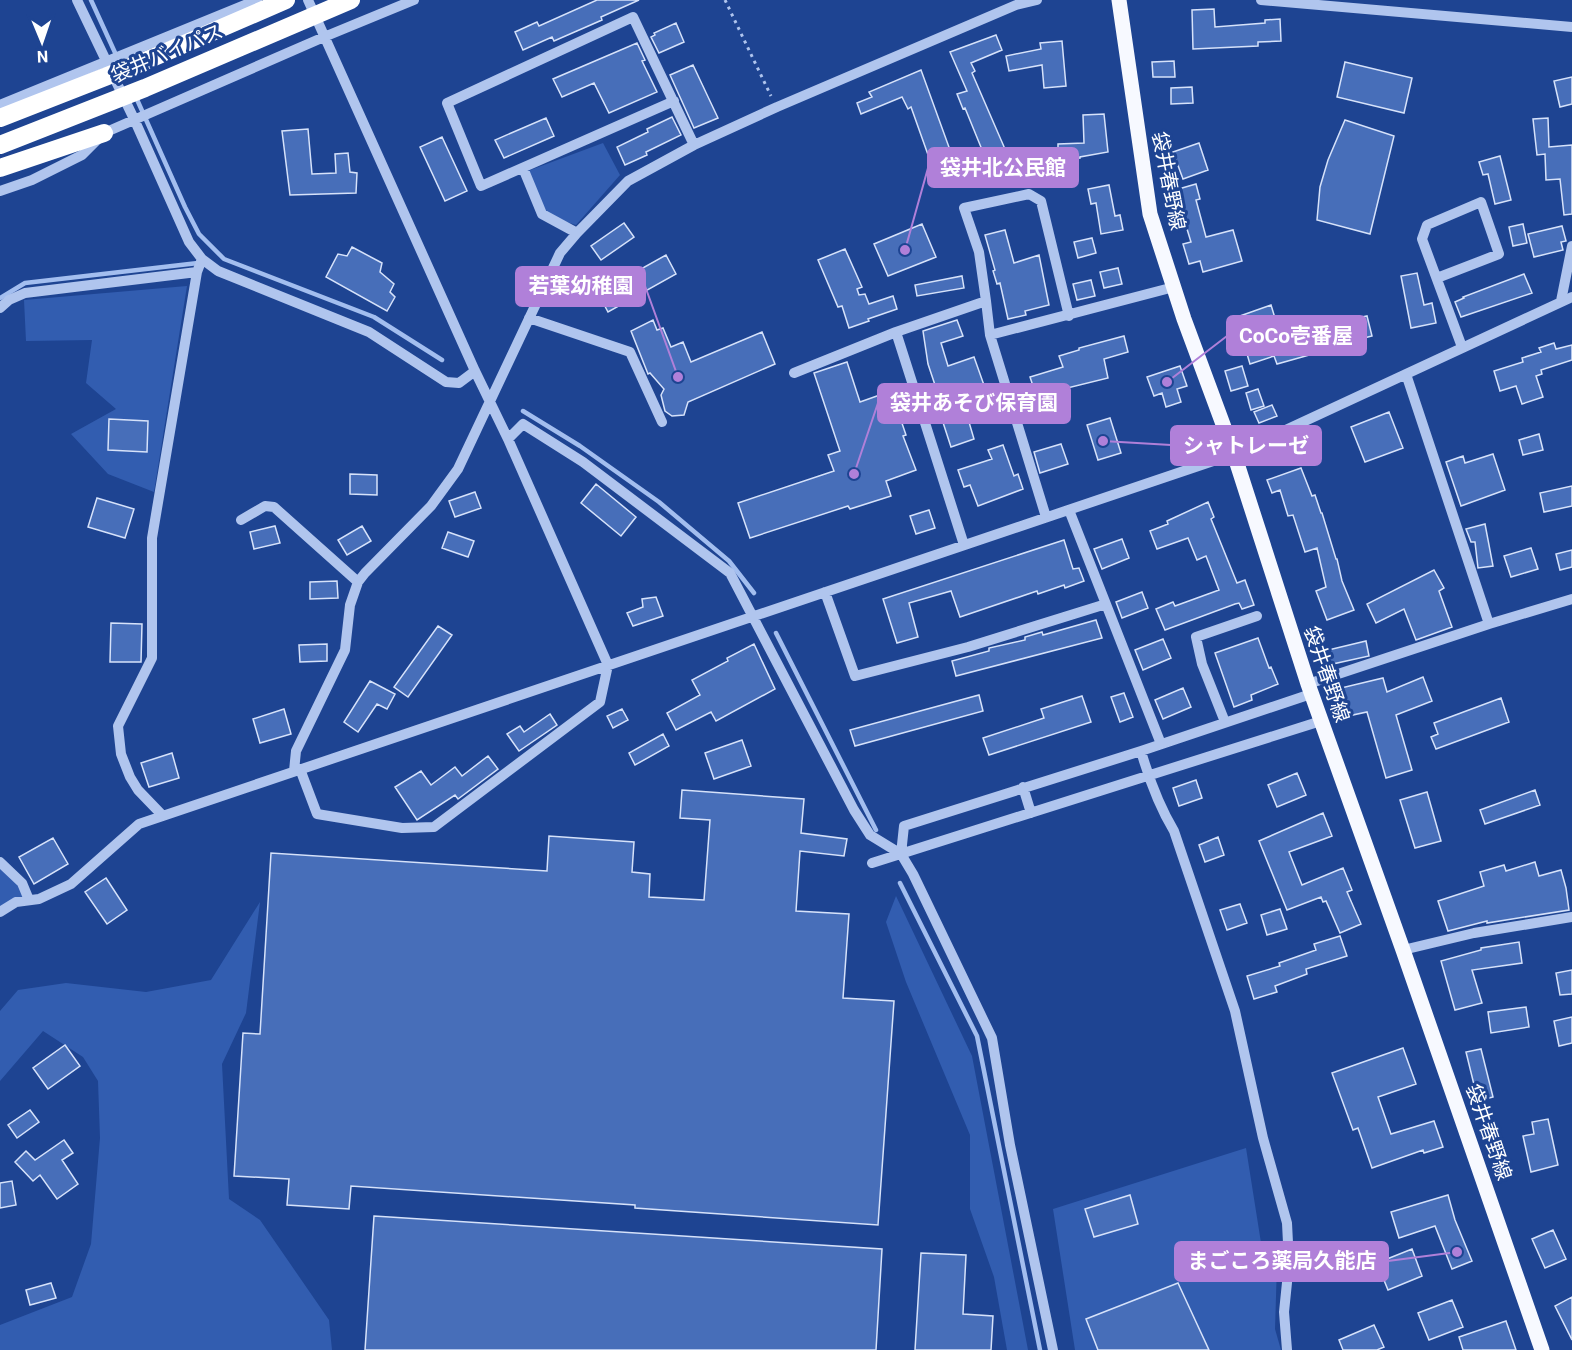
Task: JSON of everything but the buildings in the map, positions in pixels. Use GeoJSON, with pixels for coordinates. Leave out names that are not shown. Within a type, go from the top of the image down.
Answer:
{"type":"FeatureCollection","features":[{"type":"Feature","properties":{"kind":"highway","name":"袋井バイパス"},"geometry":{"type":"LineString","coordinates":[[0,118],[138,64],[286,0]]}},
{"type":"Feature","properties":{"kind":"highway","name":"袋井バイパス"},"geometry":{"type":"LineString","coordinates":[[0,145],[145,88],[351,0]]}},
{"type":"Feature","properties":{"kind":"highway"},"geometry":{"type":"LineString","coordinates":[[0,168],[104,133]]}},
{"type":"Feature","properties":{"kind":"main road","name":"袋井春野線"},"geometry":{"type":"LineString","coordinates":[[1119,0],[1150,214],[1234,454],[1309,689],[1403,950],[1542,1350]]}},
{"type":"Feature","properties":{"kind":"street"},"geometry":{"type":"LineString","coordinates":[[77,0],[108,61],[189,242],[202,259],[218,271],[369,332],[446,382],[459,383],[475,371]]}},
{"type":"Feature","properties":{"kind":"street"},"geometry":{"type":"LineString","coordinates":[[0,105],[257,0]]}},
{"type":"Feature","properties":{"kind":"street"},"geometry":{"type":"LineString","coordinates":[[308,0],[475,371],[490,402],[508,439],[608,665],[600,702],[434,827],[402,828],[317,814],[297,770],[296,751],[345,650],[350,605],[358,582],[364,573],[431,506],[458,469],[490,402],[560,253],[577,232],[628,181],[694,144],[1016,5],[1037,0]]}},
{"type":"Feature","properties":{"kind":"street"},"geometry":{"type":"LineString","coordinates":[[0,191],[32,180],[82,154],[104,133],[414,0]]}},
{"type":"Feature","properties":{"kind":"street"},"geometry":{"type":"LineString","coordinates":[[1261,0],[1325,3],[1572,27]]}},
{"type":"Feature","properties":{"kind":"street"},"geometry":{"type":"LineString","coordinates":[[674,101],[481,186],[447,103],[633,17],[674,101],[694,144]]}},
{"type":"Feature","properties":{"kind":"street"},"geometry":{"type":"LineString","coordinates":[[523,168],[542,214],[577,232]]}},
{"type":"Feature","properties":{"kind":"street"},"geometry":{"type":"LineString","coordinates":[[1046,517],[990,335],[979,252],[964,208],[1029,194],[1041,201],[1069,316]]}},
{"type":"Feature","properties":{"kind":"street"},"geometry":{"type":"LineString","coordinates":[[1437,278],[1500,254],[1481,202],[1427,225],[1422,239],[1462,347]]}},
{"type":"Feature","properties":{"kind":"street"},"geometry":{"type":"LineString","coordinates":[[0,912],[16,902],[39,899],[71,884],[139,824],[1234,454],[1567,299],[1572,246]]}},
{"type":"Feature","properties":{"kind":"street"},"geometry":{"type":"LineString","coordinates":[[163,816],[138,790],[130,777],[121,754],[118,726],[152,658],[152,538],[196,272],[202,259]]}},
{"type":"Feature","properties":{"kind":"street"},"geometry":{"type":"LineString","coordinates":[[0,308],[9,300],[25,293],[196,272]]}},
{"type":"Feature","properties":{"kind":"street"},"geometry":{"type":"LineString","coordinates":[[990,335],[1174,287]]}},
{"type":"Feature","properties":{"kind":"street"},"geometry":{"type":"LineString","coordinates":[[794,373],[896,332],[986,301]]}},
{"type":"Feature","properties":{"kind":"street"},"geometry":{"type":"LineString","coordinates":[[529,318],[630,352],[662,422]]}},
{"type":"Feature","properties":{"kind":"street"},"geometry":{"type":"LineString","coordinates":[[896,332],[964,545]]}},
{"type":"Feature","properties":{"kind":"street"},"geometry":{"type":"LineString","coordinates":[[1406,374],[1489,624]]}},
{"type":"Feature","properties":{"kind":"street"},"geometry":{"type":"LineString","coordinates":[[508,439],[523,424],[583,462],[730,573],[854,810],[870,835],[901,854],[914,874],[992,1038],[1010,1145],[1053,1350]]}},
{"type":"Feature","properties":{"kind":"street"},"geometry":{"type":"LineString","coordinates":[[241,520],[265,506],[274,507],[358,582]]}},
{"type":"Feature","properties":{"kind":"street"},"geometry":{"type":"LineString","coordinates":[[1069,510],[1161,744]]}},
{"type":"Feature","properties":{"kind":"street"},"geometry":{"type":"LineString","coordinates":[[825,592],[855,676],[968,647],[1106,604]]}},
{"type":"Feature","properties":{"kind":"street"},"geometry":{"type":"LineString","coordinates":[[901,854],[904,826],[1141,751],[1489,624],[1572,599]]}},
{"type":"Feature","properties":{"kind":"street"},"geometry":{"type":"LineString","coordinates":[[1225,722],[1202,664],[1196,637],[1257,616]]}},
{"type":"Feature","properties":{"kind":"street"},"geometry":{"type":"LineString","coordinates":[[872,863],[1321,721]]}},
{"type":"Feature","properties":{"kind":"street"},"geometry":{"type":"LineString","coordinates":[[1141,751],[1163,813],[1174,831],[1235,1011],[1263,1138],[1287,1223],[1289,1263],[1284,1312],[1287,1350]]}},
{"type":"Feature","properties":{"kind":"street"},"geometry":{"type":"LineString","coordinates":[[1023,787],[1031,813]]}},
{"type":"Feature","properties":{"kind":"street"},"geometry":{"type":"LineString","coordinates":[[0,862],[22,883],[29,900]]}},
{"type":"Feature","properties":{"kind":"street"},"geometry":{"type":"LineString","coordinates":[[1403,950],[1474,933],[1572,917]]}},
{"type":"Feature","properties":{"kind":"path"},"geometry":{"type":"LineString","coordinates":[[725,0],[777,107]]}},
{"type":"Feature","properties":{"kind":"shaded area"},"geometry":{"type":"Polygon","coordinates":[[[603,143],[620,175],[576,225],[542,214],[525,172],[603,143]]]}},
{"type":"Feature","properties":{"kind":"shaded area"},"geometry":{"type":"Polygon","coordinates":[[[187,286],[154,492],[108,474],[71,434],[116,409],[86,383],[92,340],[26,341],[24,300],[187,286]]]}},
{"type":"Feature","properties":{"kind":"shaded area"},"geometry":{"type":"Polygon","coordinates":[[[0,865],[13,875],[29,900],[0,907],[0,865]]]}},
{"type":"Feature","properties":{"kind":"shaded area"},"geometry":{"type":"Polygon","coordinates":[[[896,896],[972,1056],[1028,1350],[1007,1350],[994,1277],[970,1209],[970,1135],[906,982],[886,922],[896,896]]]}},
{"type":"Feature","properties":{"kind":"shaded area"},"geometry":{"type":"Polygon","coordinates":[[[260,902],[246,1013],[222,1064],[229,1199],[260,1220],[329,1320],[332,1350],[0,1350],[0,1325],[72,1297],[91,1244],[100,1138],[98,1081],[83,1057],[43,1031],[0,1081],[0,1011],[18,990],[66,983],[146,992],[211,980],[260,902]]]}},
{"type":"Feature","properties":{"kind":"shaded area"},"geometry":{"type":"Polygon","coordinates":[[[1246,1148],[1265,1268],[1277,1264],[1275,1329],[1281,1350],[1075,1350],[1053,1209],[1246,1148]]]}},
{"type":"Feature","properties":{"kind":"waterway"},"geometry":{"type":"LineString","coordinates":[[91,0],[117,57]]}},
{"type":"Feature","properties":{"kind":"waterway"},"geometry":{"type":"LineString","coordinates":[[135,95],[199,234],[224,259],[374,317],[442,360]]}},
{"type":"Feature","properties":{"kind":"waterway"},"geometry":{"type":"LineString","coordinates":[[0,298],[25,283],[198,263]]}},
{"type":"Feature","properties":{"kind":"waterway"},"geometry":{"type":"LineString","coordinates":[[523,411],[580,446],[659,502],[729,561],[754,593]]}},
{"type":"Feature","properties":{"kind":"waterway"},"geometry":{"type":"LineString","coordinates":[[776,633],[876,830]]}},
{"type":"Feature","properties":{"kind":"waterway"},"geometry":{"type":"LineString","coordinates":[[900,883],[977,1036],[1040,1350]]}},
{"type":"Feature","properties":{"kind":"place","name":"袋井北公民館"},"geometry":{"type":"Point","coordinates":[905,250]}},
{"type":"Feature","properties":{"kind":"place","name":"若葉幼稚園"},"geometry":{"type":"Point","coordinates":[678,377]}},
{"type":"Feature","properties":{"kind":"place","name":"CoCo壱番屋"},"geometry":{"type":"Point","coordinates":[1167,382]}},
{"type":"Feature","properties":{"kind":"place","name":"シャトレーゼ"},"geometry":{"type":"Point","coordinates":[1103,441]}},
{"type":"Feature","properties":{"kind":"place","name":"袋井あそび保育園"},"geometry":{"type":"Point","coordinates":[854,474]}},
{"type":"Feature","properties":{"kind":"place","name":"まごころ薬局久能店"},"geometry":{"type":"Point","coordinates":[1457,1252]}}]}
